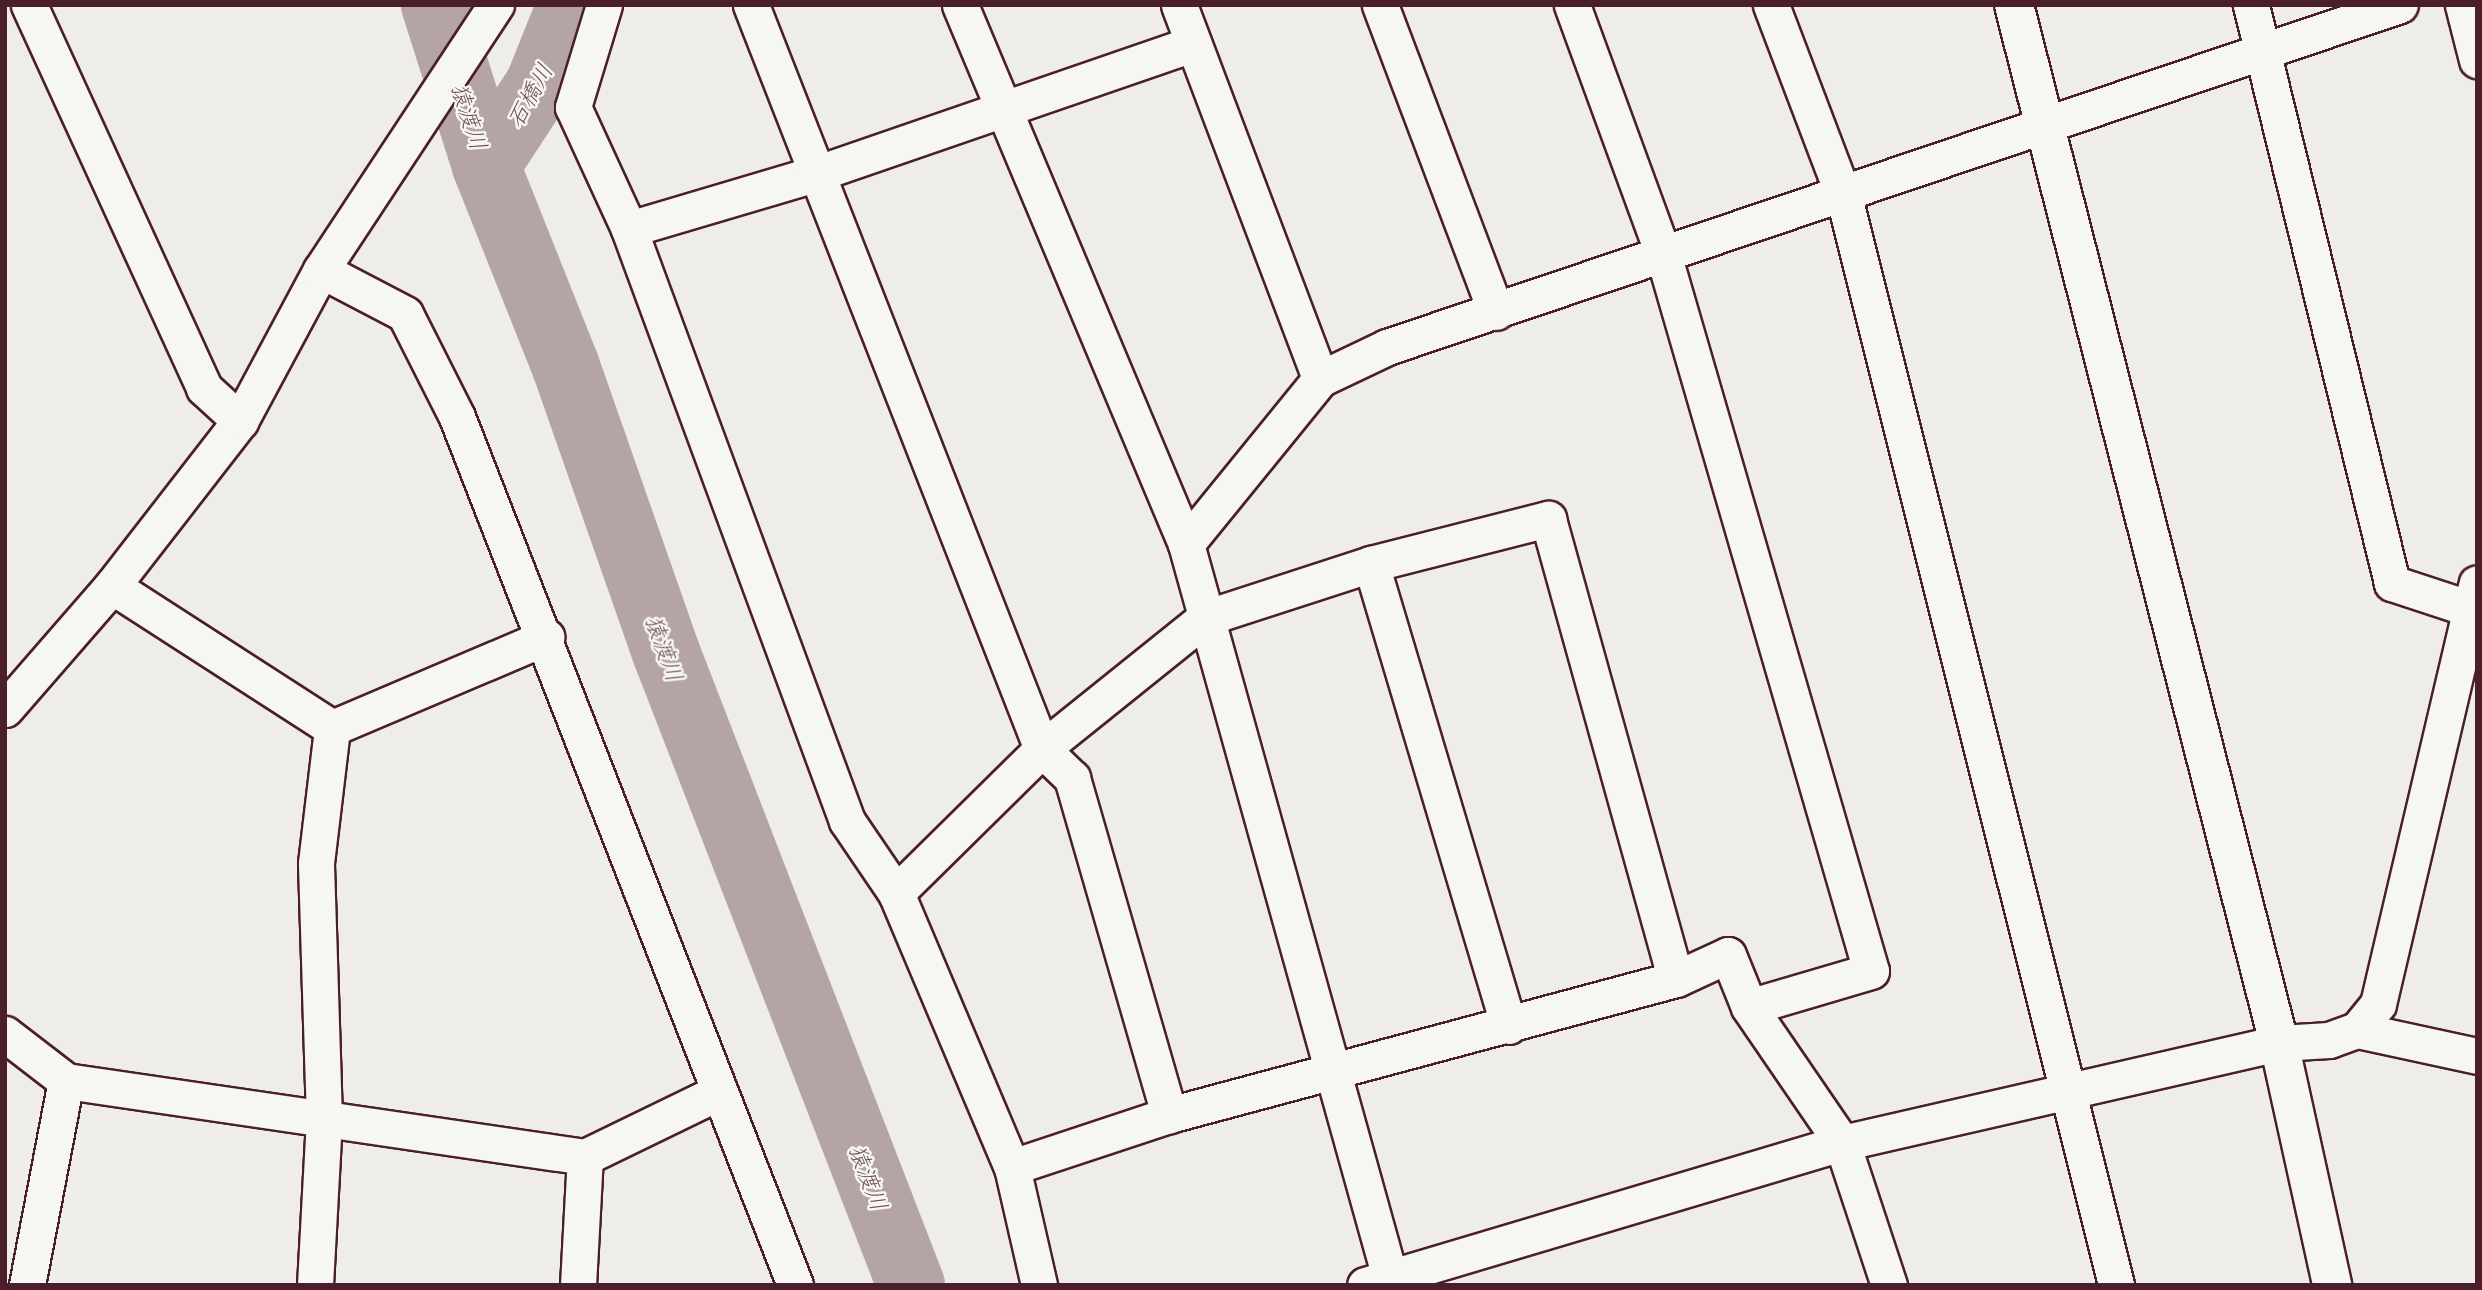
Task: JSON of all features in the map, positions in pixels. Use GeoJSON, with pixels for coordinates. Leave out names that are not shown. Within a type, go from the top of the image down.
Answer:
{"type":"FeatureCollection","features":[{"type":"Feature","properties":{"kind":"street"},"geometry":{"type":"LineString","coordinates":[[29,5],[204,388],[240,421]]}},
{"type":"Feature","properties":{"kind":"street"},"geometry":{"type":"LineString","coordinates":[[5,709],[112,586],[240,421],[321,270],[413,135],[496,5]]}},
{"type":"Feature","properties":{"kind":"street"},"geometry":{"type":"LineString","coordinates":[[604,5],[573,107],[629,229],[846,821],[896,893],[1012,1167],[1039,1285]]}},
{"type":"Feature","properties":{"kind":"street"},"geometry":{"type":"LineString","coordinates":[[751,5],[1042,749],[1072,778],[1169,1115]]}},
{"type":"Feature","properties":{"kind":"street"},"geometry":{"type":"LineString","coordinates":[[960,5],[1186,544],[1336,1074],[1382,1283],[1842,1143],[2069,1087],[2279,1042],[2329,1040],[2357,1030],[2378,1004],[2474,601],[2392,583],[2265,51],[2251,5]]}},
{"type":"Feature","properties":{"kind":"street"},"geometry":{"type":"LineString","coordinates":[[1179,5],[1320,379]]}},
{"type":"Feature","properties":{"kind":"street"},"geometry":{"type":"LineString","coordinates":[[1380,5],[1496,312]]}},
{"type":"Feature","properties":{"kind":"street"},"geometry":{"type":"LineString","coordinates":[[1572,5],[1664,257],[1871,971],[1749,1007]]}},
{"type":"Feature","properties":{"kind":"street"},"geometry":{"type":"LineString","coordinates":[[1771,5],[1844,197],[2069,1087],[2116,1285]]}},
{"type":"Feature","properties":{"kind":"street"},"geometry":{"type":"LineString","coordinates":[[2014,5],[2049,124],[2279,1042],[2332,1285]]}},
{"type":"Feature","properties":{"kind":"street"},"geometry":{"type":"LineString","coordinates":[[1186,544],[1320,379],[1387,347],[1844,197],[2400,5]]}},
{"type":"Feature","properties":{"kind":"street"},"geometry":{"type":"LineString","coordinates":[[2463,5],[2477,60]]}},
{"type":"Feature","properties":{"kind":"street"},"geometry":{"type":"LineString","coordinates":[[629,229],[815,174],[1193,44]]}},
{"type":"Feature","properties":{"kind":"street"},"geometry":{"type":"LineString","coordinates":[[321,270],[405,314],[457,417],[545,637],[717,1093],[795,1285]]}},
{"type":"Feature","properties":{"kind":"street"},"geometry":{"type":"LineString","coordinates":[[896,893],[1042,749],[1205,618],[1371,564],[1548,519],[1676,979]]}},
{"type":"Feature","properties":{"kind":"street"},"geometry":{"type":"LineString","coordinates":[[1371,564],[1509,1026]]}},
{"type":"Feature","properties":{"kind":"street"},"geometry":{"type":"LineString","coordinates":[[112,586],[332,728]]}},
{"type":"Feature","properties":{"kind":"street"},"geometry":{"type":"LineString","coordinates":[[332,728],[545,637]]}},
{"type":"Feature","properties":{"kind":"street"},"geometry":{"type":"LineString","coordinates":[[315,1285],[324,1119],[316,863],[332,728]]}},
{"type":"Feature","properties":{"kind":"street"},"geometry":{"type":"LineString","coordinates":[[1012,1167],[1169,1115],[1336,1074],[1676,979],[1728,956],[1749,1007],[1842,1143],[1889,1285]]}},
{"type":"Feature","properties":{"kind":"street"},"geometry":{"type":"LineString","coordinates":[[2357,1030],[2477,1056]]}},
{"type":"Feature","properties":{"kind":"street"},"geometry":{"type":"LineString","coordinates":[[5,1034],[66,1081],[585,1157],[717,1093]]}},
{"type":"Feature","properties":{"kind":"street"},"geometry":{"type":"LineString","coordinates":[[27,1285],[66,1081]]}},
{"type":"Feature","properties":{"kind":"street"},"geometry":{"type":"LineString","coordinates":[[578,1285],[585,1157]]}},
{"type":"Feature","properties":{"kind":"waterway","name":"猿渡川"},"geometry":{"type":"LineString","coordinates":[[435,5],[486,166],[566,367],[667,655],[911,1285]]}},
{"type":"Feature","properties":{"kind":"waterway","name":"石橋川"},"geometry":{"type":"LineString","coordinates":[[486,166],[539,85],[565,20]]}}]}
